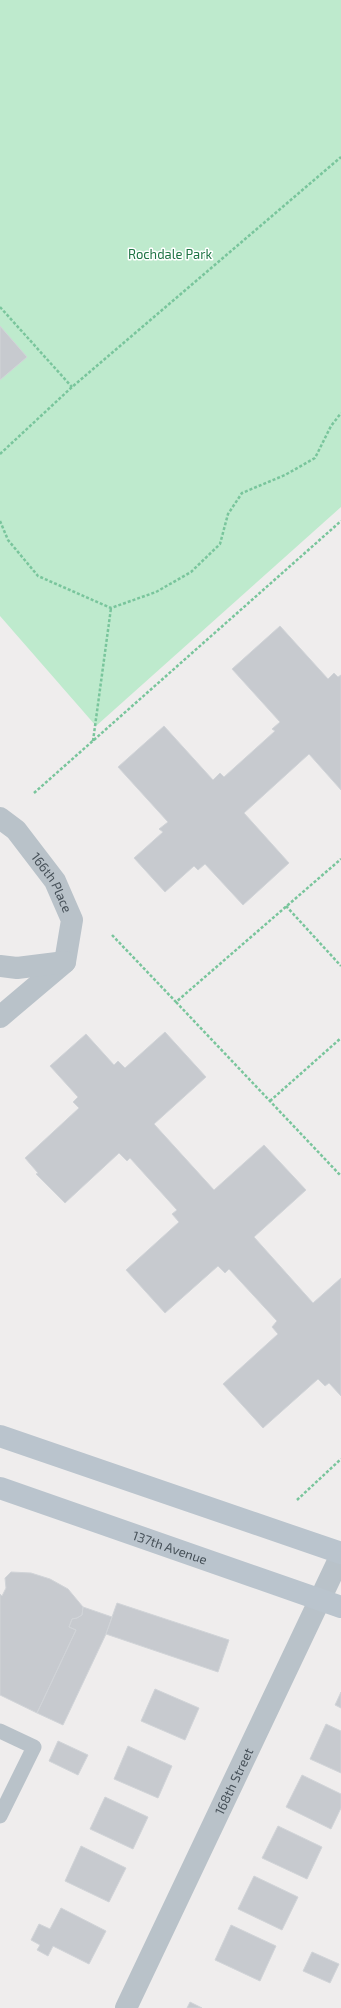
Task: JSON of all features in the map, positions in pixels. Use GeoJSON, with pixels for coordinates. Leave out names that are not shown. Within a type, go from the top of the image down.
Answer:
{"type":"FeatureCollection","features":[{"type":"Feature","properties":{"kind":"street","name":"166th Place"},"geometry":{"type":"LineString","coordinates":[[0,818],[16,830],[55,881],[72,920],[65,962]]}},
{"type":"Feature","properties":{"kind":"street"},"geometry":{"type":"LineString","coordinates":[[0,966],[17,968],[65,962]]}},
{"type":"Feature","properties":{"kind":"street"},"geometry":{"type":"LineString","coordinates":[[0,1017],[65,962]]}},
{"type":"Feature","properties":{"kind":"street"},"geometry":{"type":"LineString","coordinates":[[2,1441],[341,1554]]}},
{"type":"Feature","properties":{"kind":"street","name":"137th Avenue"},"geometry":{"type":"LineString","coordinates":[[0,1488],[341,1606]]}},
{"type":"Feature","properties":{"kind":"street","name":"168th Street"},"geometry":{"type":"LineString","coordinates":[[126,2008],[341,1554]]}},
{"type":"Feature","properties":{"kind":"lane"},"geometry":{"type":"LineString","coordinates":[[0,1731],[34,1747],[0,1816]]}},
{"type":"Feature","properties":{"kind":"path"},"geometry":{"type":"LineString","coordinates":[[0,454],[72,388],[341,157]]}},
{"type":"Feature","properties":{"kind":"path"},"geometry":{"type":"LineString","coordinates":[[0,307],[72,388]]}},
{"type":"Feature","properties":{"kind":"path"},"geometry":{"type":"LineString","coordinates":[[0,522],[8,540],[38,576],[111,608],[156,592],[191,572],[220,544],[228,514],[242,493],[286,475],[315,458],[331,426],[341,413]]}},
{"type":"Feature","properties":{"kind":"path"},"geometry":{"type":"LineString","coordinates":[[34,793],[341,521]]}},
{"type":"Feature","properties":{"kind":"path"},"geometry":{"type":"LineString","coordinates":[[93,741],[111,608]]}},
{"type":"Feature","properties":{"kind":"path"},"geometry":{"type":"LineString","coordinates":[[176,1002],[341,859]]}},
{"type":"Feature","properties":{"kind":"path"},"geometry":{"type":"LineString","coordinates":[[286,906],[341,966]]}},
{"type":"Feature","properties":{"kind":"path"},"geometry":{"type":"LineString","coordinates":[[112,935],[341,1176]]}},
{"type":"Feature","properties":{"kind":"path"},"geometry":{"type":"LineString","coordinates":[[270,1101],[341,1038]]}},
{"type":"Feature","properties":{"kind":"path"},"geometry":{"type":"LineString","coordinates":[[297,1500],[341,1459]]}},
{"type":"Feature","properties":{"kind":"green space","name":"Rochdale Park"},"geometry":{"type":"Polygon","coordinates":[[[0,0],[341,0],[341,507],[96,726],[0,616],[0,0]]]}},
{"type":"Feature","properties":{"kind":"building"},"geometry":{"type":"Polygon","coordinates":[[[0,326],[27,357],[0,380],[0,326]]]}},
{"type":"Feature","properties":{"kind":"building"},"geometry":{"type":"Polygon","coordinates":[[[280,626],[328,679],[334,673],[338,677],[341,675],[341,790],[309,754],[244,813],[289,863],[243,905],[205,864],[198,870],[194,866],[165,892],[134,858],[163,832],[159,829],[168,822],[118,767],[164,726],[213,780],[220,773],[224,777],[275,731],[272,729],[280,722],[232,669],[280,626]]]}},
{"type":"Feature","properties":{"kind":"building"},"geometry":{"type":"Polygon","coordinates":[[[165,1032],[206,1077],[154,1124],[214,1190],[264,1145],[306,1190],[254,1237],[313,1303],[341,1278],[341,1396],[329,1383],[325,1386],[318,1379],[263,1428],[223,1384],[278,1334],[272,1327],[277,1321],[229,1269],[225,1273],[218,1266],[165,1313],[126,1270],[179,1222],[172,1214],[177,1210],[130,1158],[127,1161],[119,1153],[65,1203],[36,1174],[38,1173],[25,1158],[79,1108],[73,1102],[78,1097],[50,1066],[86,1034],[114,1065],[118,1061],[125,1068],[165,1032]]]}},
{"type":"Feature","properties":{"kind":"building"},"geometry":{"type":"Polygon","coordinates":[[[11,1572],[31,1573],[50,1579],[68,1589],[83,1607],[82,1615],[72,1619],[69,1627],[76,1630],[37,1713],[0,1695],[0,1594],[2,1596],[6,1588],[5,1578],[11,1572]]]}},
{"type":"Feature","properties":{"kind":"building"},"geometry":{"type":"Polygon","coordinates":[[[117,1603],[229,1640],[218,1672],[106,1634],[117,1603]]]}},
{"type":"Feature","properties":{"kind":"building"},"geometry":{"type":"Polygon","coordinates":[[[83,1607],[112,1617],[106,1634],[63,1725],[37,1713],[76,1630],[69,1627],[72,1619],[82,1615],[83,1607]]]}},
{"type":"Feature","properties":{"kind":"building"},"geometry":{"type":"Polygon","coordinates":[[[155,1689],[199,1708],[185,1740],[141,1721],[155,1689]]]}},
{"type":"Feature","properties":{"kind":"building"},"geometry":{"type":"Polygon","coordinates":[[[341,1692],[341,1708],[335,1705],[341,1692]]]}},
{"type":"Feature","properties":{"kind":"building"},"geometry":{"type":"Polygon","coordinates":[[[326,1724],[341,1731],[341,1773],[310,1759],[326,1724]]]}},
{"type":"Feature","properties":{"kind":"building"},"geometry":{"type":"Polygon","coordinates":[[[58,1741],[88,1755],[78,1775],[49,1761],[58,1741]]]}},
{"type":"Feature","properties":{"kind":"building"},"geometry":{"type":"Polygon","coordinates":[[[128,1746],[172,1766],[158,1798],[114,1779],[128,1746]]]}},
{"type":"Feature","properties":{"kind":"building"},"geometry":{"type":"Polygon","coordinates":[[[302,1775],[341,1794],[341,1808],[331,1829],[286,1807],[302,1775]]]}},
{"type":"Feature","properties":{"kind":"building"},"geometry":{"type":"Polygon","coordinates":[[[105,1797],[148,1817],[133,1849],[90,1829],[105,1797]]]}},
{"type":"Feature","properties":{"kind":"building"},"geometry":{"type":"Polygon","coordinates":[[[278,1826],[322,1847],[307,1879],[262,1858],[278,1826]]]}},
{"type":"Feature","properties":{"kind":"building"},"geometry":{"type":"Polygon","coordinates":[[[81,1846],[126,1868],[109,1902],[65,1881],[81,1846]]]}},
{"type":"Feature","properties":{"kind":"building"},"geometry":{"type":"Polygon","coordinates":[[[254,1876],[298,1897],[282,1930],[238,1909],[254,1876]]]}},
{"type":"Feature","properties":{"kind":"building"},"geometry":{"type":"Polygon","coordinates":[[[61,1908],[106,1931],[89,1964],[53,1946],[48,1956],[37,1950],[40,1945],[31,1940],[39,1924],[50,1929],[61,1908]]]}},
{"type":"Feature","properties":{"kind":"building"},"geometry":{"type":"Polygon","coordinates":[[[231,1925],[276,1946],[260,1981],[215,1960],[231,1925]]]}},
{"type":"Feature","properties":{"kind":"building"},"geometry":{"type":"Polygon","coordinates":[[[312,1952],[339,1964],[330,1983],[303,1971],[312,1952]]]}},
{"type":"Feature","properties":{"kind":"building"},"geometry":{"type":"Polygon","coordinates":[[[190,2002],[202,2008],[187,2008],[190,2002]]]}}]}
